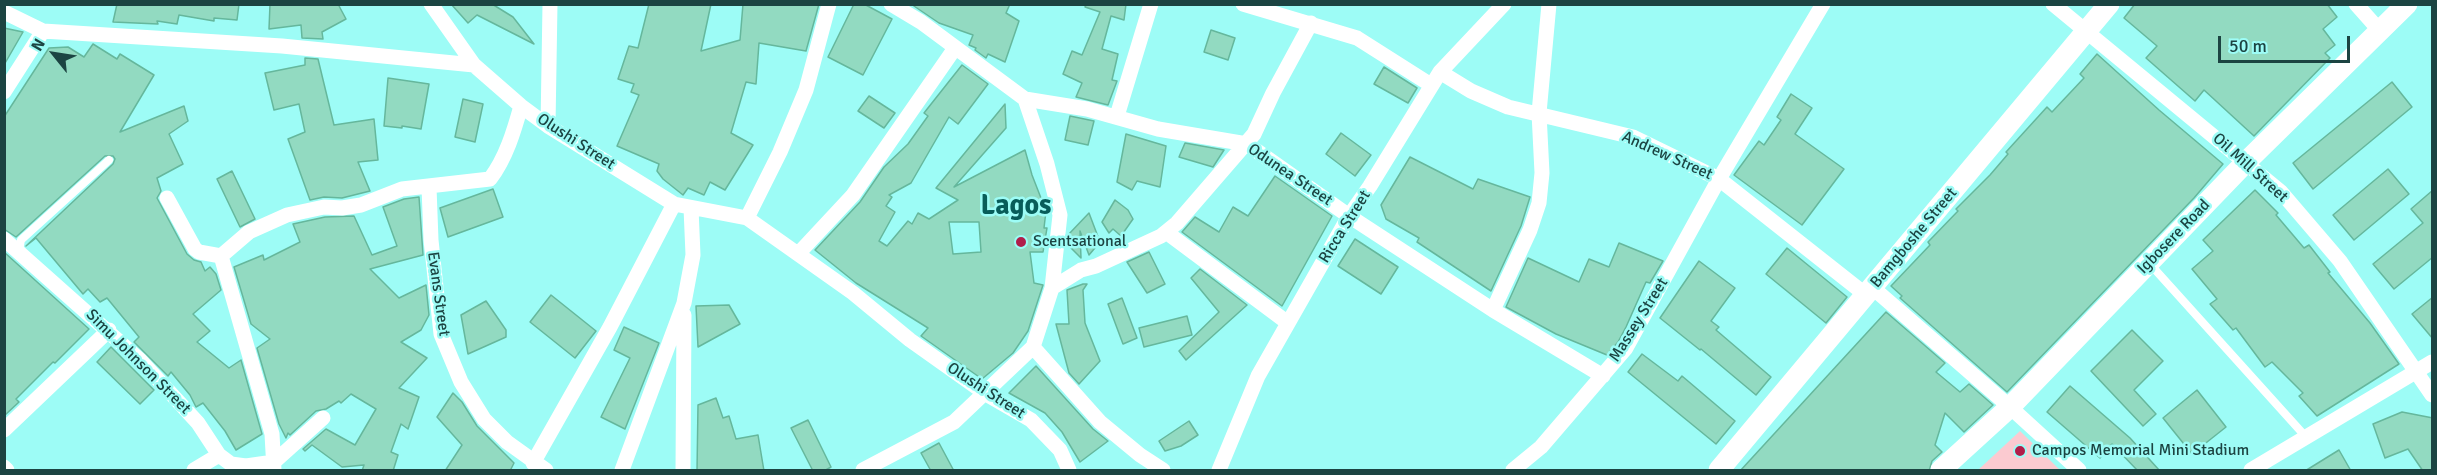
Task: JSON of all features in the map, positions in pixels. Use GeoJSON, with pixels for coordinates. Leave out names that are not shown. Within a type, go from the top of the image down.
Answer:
{"type":"FeatureCollection","features":[{"type":"Feature","properties":{"kind":"main road","name":"Bamgboshe Street"},"geometry":{"type":"LineString","coordinates":[[1719,471],[2109,4]]}},
{"type":"Feature","properties":{"kind":"main road","name":"Igbosere Road"},"geometry":{"type":"LineString","coordinates":[[1941,471],[2010,407],[2246,162],[2407,4]]}},
{"type":"Feature","properties":{"kind":"street","name":"Olushi Street"},"geometry":{"type":"LineString","coordinates":[[431,4],[474,64],[521,106],[548,126],[674,204],[747,218],[852,293],[910,340],[986,394],[1031,420],[1060,450],[1069,471]]}},
{"type":"Feature","properties":{"kind":"street"},"geometry":{"type":"LineString","coordinates":[[548,126],[550,4]]}},
{"type":"Feature","properties":{"kind":"street"},"geometry":{"type":"LineString","coordinates":[[747,218],[780,152],[806,90],[829,4]]}},
{"type":"Feature","properties":{"kind":"street","name":"Odunea Street"},"geometry":{"type":"LineString","coordinates":[[891,4],[921,22],[1025,99],[1117,116],[1158,129],[1247,144],[1349,216],[1493,310],[1603,376]]}},
{"type":"Feature","properties":{"kind":"street"},"geometry":{"type":"LineString","coordinates":[[1117,116],[1151,4]]}},
{"type":"Feature","properties":{"kind":"street","name":"Andrew Street"},"geometry":{"type":"LineString","coordinates":[[1243,4],[1357,38],[1435,78],[1508,106],[1632,137],[1719,179],[1870,291],[2010,407],[2079,471]]}},
{"type":"Feature","properties":{"kind":"street","name":"Ricca Street"},"geometry":{"type":"LineString","coordinates":[[1219,471],[1258,376],[1349,216],[1370,186],[1435,78],[1504,4]]}},
{"type":"Feature","properties":{"kind":"street"},"geometry":{"type":"LineString","coordinates":[[1493,310],[1530,230],[1539,203],[1542,172],[1539,113],[1549,4]]}},
{"type":"Feature","properties":{"kind":"street","name":"Massey Street"},"geometry":{"type":"LineString","coordinates":[[1513,471],[1541,447],[1626,348],[1719,179],[1823,4]]}},
{"type":"Feature","properties":{"kind":"street","name":"Oil Mill Street"},"geometry":{"type":"LineString","coordinates":[[2053,4],[2281,192],[2340,261],[2433,394]]}},
{"type":"Feature","properties":{"kind":"street"},"geometry":{"type":"LineString","coordinates":[[2356,4],[2380,31]]}},
{"type":"Feature","properties":{"kind":"street"},"geometry":{"type":"LineString","coordinates":[[4,12],[44,31],[282,46],[474,64]]}},
{"type":"Feature","properties":{"kind":"street"},"geometry":{"type":"LineString","coordinates":[[1052,288],[1081,270],[1096,266],[1166,232],[1177,223],[1247,144],[1311,24]]}},
{"type":"Feature","properties":{"kind":"street"},"geometry":{"type":"LineString","coordinates":[[4,92],[44,31]]}},
{"type":"Feature","properties":{"kind":"street"},"geometry":{"type":"LineString","coordinates":[[798,254],[853,195],[955,48]]}},
{"type":"Feature","properties":{"kind":"street"},"geometry":{"type":"LineString","coordinates":[[863,471],[954,422],[1034,348],[1052,288],[1060,215],[1047,164],[1025,99]]}},
{"type":"Feature","properties":{"kind":"street"},"geometry":{"type":"LineString","coordinates":[[221,256],[249,232],[287,215],[324,207],[342,208],[361,205],[402,189],[490,179],[497,170],[513,135],[521,106]]}},
{"type":"Feature","properties":{"kind":"street","name":"Evans Street"},"geometry":{"type":"LineString","coordinates":[[429,187],[431,240],[441,334],[461,382],[484,419],[540,466]]}},
{"type":"Feature","properties":{"kind":"street"},"geometry":{"type":"LineString","coordinates":[[167,198],[195,249],[221,256]]}},
{"type":"Feature","properties":{"kind":"street"},"geometry":{"type":"LineString","coordinates":[[540,466],[674,204]]}},
{"type":"Feature","properties":{"kind":"street"},"geometry":{"type":"LineString","coordinates":[[622,471],[684,303],[693,255],[691,208]]}},
{"type":"Feature","properties":{"kind":"street"},"geometry":{"type":"LineString","coordinates":[[1166,232],[1288,323]]}},
{"type":"Feature","properties":{"kind":"street","name":"Simu Johnson Street"},"geometry":{"type":"LineString","coordinates":[[4,239],[109,330],[140,360],[198,423],[219,455]]}},
{"type":"Feature","properties":{"kind":"street"},"geometry":{"type":"LineString","coordinates":[[221,256],[272,434],[274,466]]}},
{"type":"Feature","properties":{"kind":"street"},"geometry":{"type":"LineString","coordinates":[[683,471],[684,303]]}},
{"type":"Feature","properties":{"kind":"street"},"geometry":{"type":"LineString","coordinates":[[4,429],[109,330]]}},
{"type":"Feature","properties":{"kind":"street"},"geometry":{"type":"LineString","coordinates":[[1034,348],[1100,422],[1163,471]]}},
{"type":"Feature","properties":{"kind":"street"},"geometry":{"type":"LineString","coordinates":[[2251,471],[2433,362]]}},
{"type":"Feature","properties":{"kind":"street"},"geometry":{"type":"LineString","coordinates":[[194,471],[219,455],[231,464],[274,466],[323,418]]}},
{"type":"Feature","properties":{"kind":"lane"},"geometry":{"type":"LineString","coordinates":[[19,251],[21,240],[109,159]]}},
{"type":"Feature","properties":{"kind":"lane"},"geometry":{"type":"LineString","coordinates":[[2149,262],[2306,437]]}},
{"type":"Feature","properties":{"kind":"shaded area","name":"Campos Memorial Mini Stadium"},"geometry":{"type":"Polygon","coordinates":[[[2020,431],[2060,470],[1978,470],[2020,431]]]}},
{"type":"Feature","properties":{"kind":"building"},"geometry":{"type":"Polygon","coordinates":[[[117,4],[239,4],[237,20],[214,18],[214,21],[179,15],[177,24],[157,21],[158,24],[113,22],[117,4]]]}},
{"type":"Feature","properties":{"kind":"building"},"geometry":{"type":"Polygon","coordinates":[[[270,4],[338,4],[346,19],[322,32],[323,39],[302,38],[301,25],[269,29],[270,4]]]}},
{"type":"Feature","properties":{"kind":"building"},"geometry":{"type":"Polygon","coordinates":[[[451,4],[492,4],[513,17],[534,44],[477,15],[468,23],[451,4]]]}},
{"type":"Feature","properties":{"kind":"building"},"geometry":{"type":"Polygon","coordinates":[[[649,4],[711,4],[701,51],[740,40],[743,4],[819,4],[806,51],[759,43],[756,84],[746,82],[731,133],[753,145],[725,190],[710,182],[704,195],[688,188],[683,195],[663,179],[657,171],[659,164],[617,146],[639,95],[631,92],[634,84],[618,79],[629,46],[638,48],[649,4]]]}},
{"type":"Feature","properties":{"kind":"building"},"geometry":{"type":"Polygon","coordinates":[[[854,4],[864,4],[892,19],[863,75],[828,57],[854,4]]]}},
{"type":"Feature","properties":{"kind":"building"},"geometry":{"type":"Polygon","coordinates":[[[911,4],[1010,4],[1006,13],[1019,21],[1005,62],[988,54],[986,58],[975,50],[976,48],[969,45],[973,35],[939,23],[911,4]]]}},
{"type":"Feature","properties":{"kind":"building"},"geometry":{"type":"Polygon","coordinates":[[[1086,4],[1126,4],[1124,20],[1111,16],[1102,49],[1118,54],[1112,80],[1117,81],[1108,105],[1076,97],[1082,83],[1063,74],[1072,51],[1082,55],[1100,12],[1085,7],[1086,4]]]}},
{"type":"Feature","properties":{"kind":"building"},"geometry":{"type":"Polygon","coordinates":[[[2135,4],[2327,4],[2337,17],[2323,29],[2335,45],[2325,53],[2330,58],[2254,136],[2204,90],[2195,101],[2146,58],[2157,46],[2124,18],[2135,4]]]}},
{"type":"Feature","properties":{"kind":"building"},"geometry":{"type":"Polygon","coordinates":[[[4,28],[23,32],[4,65],[4,28]]]}},
{"type":"Feature","properties":{"kind":"building"},"geometry":{"type":"Polygon","coordinates":[[[1211,30],[1235,38],[1228,60],[1204,52],[1211,30]]]}},
{"type":"Feature","properties":{"kind":"building"},"geometry":{"type":"Polygon","coordinates":[[[93,44],[117,59],[120,54],[154,75],[120,132],[184,106],[188,121],[169,134],[183,164],[157,178],[161,191],[157,198],[187,254],[201,262],[205,271],[210,267],[216,274],[221,290],[193,314],[210,331],[197,342],[229,368],[241,360],[262,434],[236,450],[225,431],[203,403],[196,407],[190,395],[171,372],[168,376],[134,342],[139,337],[107,298],[100,302],[88,289],[83,294],[36,238],[26,246],[113,164],[115,159],[113,156],[105,156],[16,237],[4,229],[4,117],[49,48],[68,47],[84,57],[93,44]]]}},
{"type":"Feature","properties":{"kind":"building"},"geometry":{"type":"Polygon","coordinates":[[[2097,54],[2223,164],[2194,198],[2007,392],[1900,298],[1902,296],[1891,286],[1930,245],[1928,242],[1958,211],[1956,209],[1990,175],[2008,154],[2006,152],[2047,107],[2052,112],[2084,78],[2080,74],[2097,54]]]}},
{"type":"Feature","properties":{"kind":"building"},"geometry":{"type":"Polygon","coordinates":[[[305,58],[318,59],[334,125],[374,119],[378,160],[358,162],[370,191],[342,198],[324,197],[310,200],[288,139],[305,132],[299,104],[274,110],[265,73],[305,65],[305,58]]]}},
{"type":"Feature","properties":{"kind":"building"},"geometry":{"type":"Polygon","coordinates":[[[962,65],[988,84],[958,124],[949,117],[911,183],[889,195],[892,197],[886,206],[895,212],[879,241],[887,246],[908,221],[912,224],[918,213],[929,219],[958,200],[936,188],[1005,104],[1006,128],[954,187],[1025,150],[1046,211],[1044,228],[1047,228],[1043,252],[1030,252],[1034,283],[1043,285],[1028,331],[1013,353],[982,379],[921,336],[928,328],[856,283],[815,250],[860,202],[884,167],[908,144],[928,116],[924,113],[962,65]],[[949,222],[953,254],[981,252],[979,222],[949,222]]]}},
{"type":"Feature","properties":{"kind":"building"},"geometry":{"type":"Polygon","coordinates":[[[1384,67],[1417,88],[1408,103],[1374,84],[1384,67]]]}},
{"type":"Feature","properties":{"kind":"building"},"geometry":{"type":"Polygon","coordinates":[[[388,78],[429,84],[421,129],[384,126],[388,78]]]}},
{"type":"Feature","properties":{"kind":"building"},"geometry":{"type":"Polygon","coordinates":[[[2392,82],[2412,107],[2313,189],[2293,163],[2392,82]]]}},
{"type":"Feature","properties":{"kind":"building"},"geometry":{"type":"Polygon","coordinates":[[[1791,94],[1812,108],[1795,134],[1844,169],[1802,225],[1734,175],[1759,141],[1764,145],[1781,120],[1777,117],[1791,94]]]}},
{"type":"Feature","properties":{"kind":"building"},"geometry":{"type":"Polygon","coordinates":[[[869,96],[895,113],[884,128],[858,111],[869,96]]]}},
{"type":"Feature","properties":{"kind":"building"},"geometry":{"type":"Polygon","coordinates":[[[463,99],[483,104],[475,142],[455,137],[463,99]]]}},
{"type":"Feature","properties":{"kind":"building"},"geometry":{"type":"Polygon","coordinates":[[[1070,116],[1094,121],[1088,145],[1065,140],[1070,116]]]}},
{"type":"Feature","properties":{"kind":"building"},"geometry":{"type":"Polygon","coordinates":[[[1341,133],[1371,155],[1355,176],[1326,154],[1341,133]]]}},
{"type":"Feature","properties":{"kind":"building"},"geometry":{"type":"Polygon","coordinates":[[[1126,134],[1166,146],[1160,187],[1137,181],[1132,190],[1117,182],[1126,134]]]}},
{"type":"Feature","properties":{"kind":"building"},"geometry":{"type":"Polygon","coordinates":[[[1185,143],[1224,150],[1213,167],[1179,157],[1185,143]]]}},
{"type":"Feature","properties":{"kind":"building"},"geometry":{"type":"Polygon","coordinates":[[[1410,157],[1473,189],[1478,179],[1530,197],[1521,226],[1491,291],[1417,242],[1419,238],[1386,219],[1381,205],[1410,157]]]}},
{"type":"Feature","properties":{"kind":"building"},"geometry":{"type":"Polygon","coordinates":[[[2388,169],[2409,194],[2354,240],[2333,215],[2388,169]]]}},
{"type":"Feature","properties":{"kind":"building"},"geometry":{"type":"Polygon","coordinates":[[[232,171],[255,219],[240,227],[217,179],[232,171]]]}},
{"type":"Feature","properties":{"kind":"building"},"geometry":{"type":"Polygon","coordinates":[[[1275,176],[1332,216],[1282,306],[1182,232],[1195,217],[1219,232],[1233,207],[1248,216],[1275,176]]]}},
{"type":"Feature","properties":{"kind":"building"},"geometry":{"type":"Polygon","coordinates":[[[493,189],[503,217],[448,237],[440,208],[493,189]]]}},
{"type":"Feature","properties":{"kind":"building"},"geometry":{"type":"Polygon","coordinates":[[[2255,190],[2278,213],[2276,215],[2304,248],[2309,245],[2399,364],[2317,416],[2299,396],[2303,393],[2272,362],[2265,367],[2236,328],[2233,330],[2210,304],[2217,299],[2192,269],[2213,251],[2203,240],[2255,190]]]}},
{"type":"Feature","properties":{"kind":"building"},"geometry":{"type":"Polygon","coordinates":[[[2433,190],[2433,257],[2394,289],[2373,264],[2423,223],[2411,209],[2433,190]]]}},
{"type":"Feature","properties":{"kind":"building"},"geometry":{"type":"Polygon","coordinates":[[[419,197],[423,255],[370,269],[399,298],[426,285],[429,315],[421,330],[401,342],[427,358],[399,388],[419,397],[408,429],[401,424],[391,452],[398,455],[393,471],[362,471],[364,465],[342,467],[312,445],[305,451],[303,449],[326,429],[355,445],[376,409],[351,394],[341,403],[339,401],[326,409],[316,411],[290,435],[288,433],[286,438],[279,424],[257,348],[270,339],[251,324],[234,267],[263,255],[264,260],[300,242],[293,224],[325,217],[354,216],[372,255],[397,246],[383,207],[404,199],[419,197]]]}},
{"type":"Feature","properties":{"kind":"building"},"geometry":{"type":"Polygon","coordinates":[[[1115,200],[1128,210],[1133,219],[1121,236],[1113,229],[1109,233],[1102,222],[1115,200]]]}},
{"type":"Feature","properties":{"kind":"building"},"geometry":{"type":"Polygon","coordinates":[[[1089,213],[1100,242],[1089,255],[1080,231],[1081,258],[1067,244],[1067,236],[1089,213]]]}},
{"type":"Feature","properties":{"kind":"building"},"geometry":{"type":"Polygon","coordinates":[[[1355,239],[1398,267],[1381,294],[1338,266],[1355,239]]]}},
{"type":"Feature","properties":{"kind":"building"},"geometry":{"type":"Polygon","coordinates":[[[1619,243],[1663,261],[1650,283],[1646,282],[1618,342],[1607,355],[1556,334],[1506,307],[1528,258],[1579,282],[1589,259],[1609,267],[1619,243]]]}},
{"type":"Feature","properties":{"kind":"building"},"geometry":{"type":"Polygon","coordinates":[[[1787,248],[1847,297],[1826,323],[1766,274],[1787,248]]]}},
{"type":"Feature","properties":{"kind":"building"},"geometry":{"type":"Polygon","coordinates":[[[4,252],[89,329],[16,399],[19,402],[4,416],[4,252]]]}},
{"type":"Feature","properties":{"kind":"building"},"geometry":{"type":"Polygon","coordinates":[[[1149,252],[1165,284],[1147,293],[1127,262],[1149,252]]]}},
{"type":"Feature","properties":{"kind":"building"},"geometry":{"type":"Polygon","coordinates":[[[1699,261],[1735,288],[1711,321],[1719,327],[1716,330],[1771,377],[1756,395],[1660,318],[1699,261]]]}},
{"type":"Feature","properties":{"kind":"building"},"geometry":{"type":"Polygon","coordinates":[[[1200,269],[1247,305],[1186,360],[1179,351],[1219,312],[1191,278],[1200,269]]]}},
{"type":"Feature","properties":{"kind":"building"},"geometry":{"type":"Polygon","coordinates":[[[1087,284],[1083,290],[1085,323],[1100,361],[1079,384],[1069,373],[1056,324],[1069,324],[1067,290],[1087,284]]]}},
{"type":"Feature","properties":{"kind":"building"},"geometry":{"type":"Polygon","coordinates":[[[551,295],[596,331],[575,358],[530,322],[551,295]]]}},
{"type":"Feature","properties":{"kind":"building"},"geometry":{"type":"Polygon","coordinates":[[[2433,297],[2433,339],[2412,314],[2433,297]]]}},
{"type":"Feature","properties":{"kind":"building"},"geometry":{"type":"Polygon","coordinates":[[[1122,298],[1137,338],[1123,344],[1108,304],[1122,298]]]}},
{"type":"Feature","properties":{"kind":"building"},"geometry":{"type":"Polygon","coordinates":[[[486,301],[506,330],[506,337],[468,354],[461,315],[486,301]]]}},
{"type":"Feature","properties":{"kind":"building"},"geometry":{"type":"Polygon","coordinates":[[[729,305],[740,324],[698,347],[696,306],[729,305]]]}},
{"type":"Feature","properties":{"kind":"building"},"geometry":{"type":"Polygon","coordinates":[[[1886,312],[1945,363],[1936,372],[1960,392],[1969,384],[1993,405],[1964,432],[1945,413],[1935,445],[1942,452],[1932,461],[1929,471],[1740,471],[1886,312]]]}},
{"type":"Feature","properties":{"kind":"building"},"geometry":{"type":"Polygon","coordinates":[[[1187,316],[1192,335],[1144,347],[1139,328],[1187,316]]]}},
{"type":"Feature","properties":{"kind":"building"},"geometry":{"type":"Polygon","coordinates":[[[624,327],[659,343],[625,429],[601,417],[630,358],[614,350],[624,327]]]}},
{"type":"Feature","properties":{"kind":"building"},"geometry":{"type":"Polygon","coordinates":[[[2132,330],[2163,361],[2134,390],[2156,414],[2143,426],[2091,371],[2132,330]]]}},
{"type":"Feature","properties":{"kind":"building"},"geometry":{"type":"Polygon","coordinates":[[[111,347],[154,390],[140,404],[97,362],[111,347]]]}},
{"type":"Feature","properties":{"kind":"building"},"geometry":{"type":"Polygon","coordinates":[[[1642,354],[1678,381],[1682,376],[1735,421],[1716,444],[1628,372],[1642,354]]]}},
{"type":"Feature","properties":{"kind":"building"},"geometry":{"type":"Polygon","coordinates":[[[1036,366],[1093,429],[1108,441],[1080,462],[1062,432],[1045,413],[1009,393],[1036,366]]]}},
{"type":"Feature","properties":{"kind":"building"},"geometry":{"type":"Polygon","coordinates":[[[2070,386],[2130,438],[2160,471],[2138,471],[2112,444],[2100,458],[2047,412],[2070,386]]]}},
{"type":"Feature","properties":{"kind":"building"},"geometry":{"type":"Polygon","coordinates":[[[2197,390],[2226,427],[2192,454],[2163,418],[2197,390]]]}},
{"type":"Feature","properties":{"kind":"building"},"geometry":{"type":"Polygon","coordinates":[[[453,393],[462,402],[477,426],[514,463],[510,471],[445,471],[462,445],[437,417],[453,393]]]}},
{"type":"Feature","properties":{"kind":"building"},"geometry":{"type":"Polygon","coordinates":[[[716,398],[723,418],[729,416],[736,439],[758,435],[764,471],[697,471],[698,405],[716,398]]]}},
{"type":"Feature","properties":{"kind":"building"},"geometry":{"type":"Polygon","coordinates":[[[2402,412],[2433,418],[2433,471],[2423,471],[2408,449],[2385,458],[2373,424],[2402,412]]]}},
{"type":"Feature","properties":{"kind":"building"},"geometry":{"type":"Polygon","coordinates":[[[808,420],[831,467],[824,471],[813,471],[791,428],[808,420]]]}},
{"type":"Feature","properties":{"kind":"building"},"geometry":{"type":"Polygon","coordinates":[[[1189,421],[1198,435],[1181,446],[1165,451],[1159,441],[1189,421]]]}},
{"type":"Feature","properties":{"kind":"building"},"geometry":{"type":"Polygon","coordinates":[[[939,443],[954,471],[931,471],[921,453],[939,443]]]}},
{"type":"Feature","properties":{"kind":"building"},"geometry":{"type":"Polygon","coordinates":[[[2339,450],[2351,471],[2305,471],[2326,458],[2339,450]]]}},
{"type":"Feature","properties":{"kind":"place","name":"Scentsational"},"geometry":{"type":"Point","coordinates":[1021,242]}},
{"type":"Feature","properties":{"kind":"place","name":"Campos Memorial Mini Stadium"},"geometry":{"type":"Point","coordinates":[2020,451]}},
{"type":"Feature","properties":{"kind":"district","name":"Lagos"},"geometry":{"type":"Point","coordinates":[1016,207]}}]}
